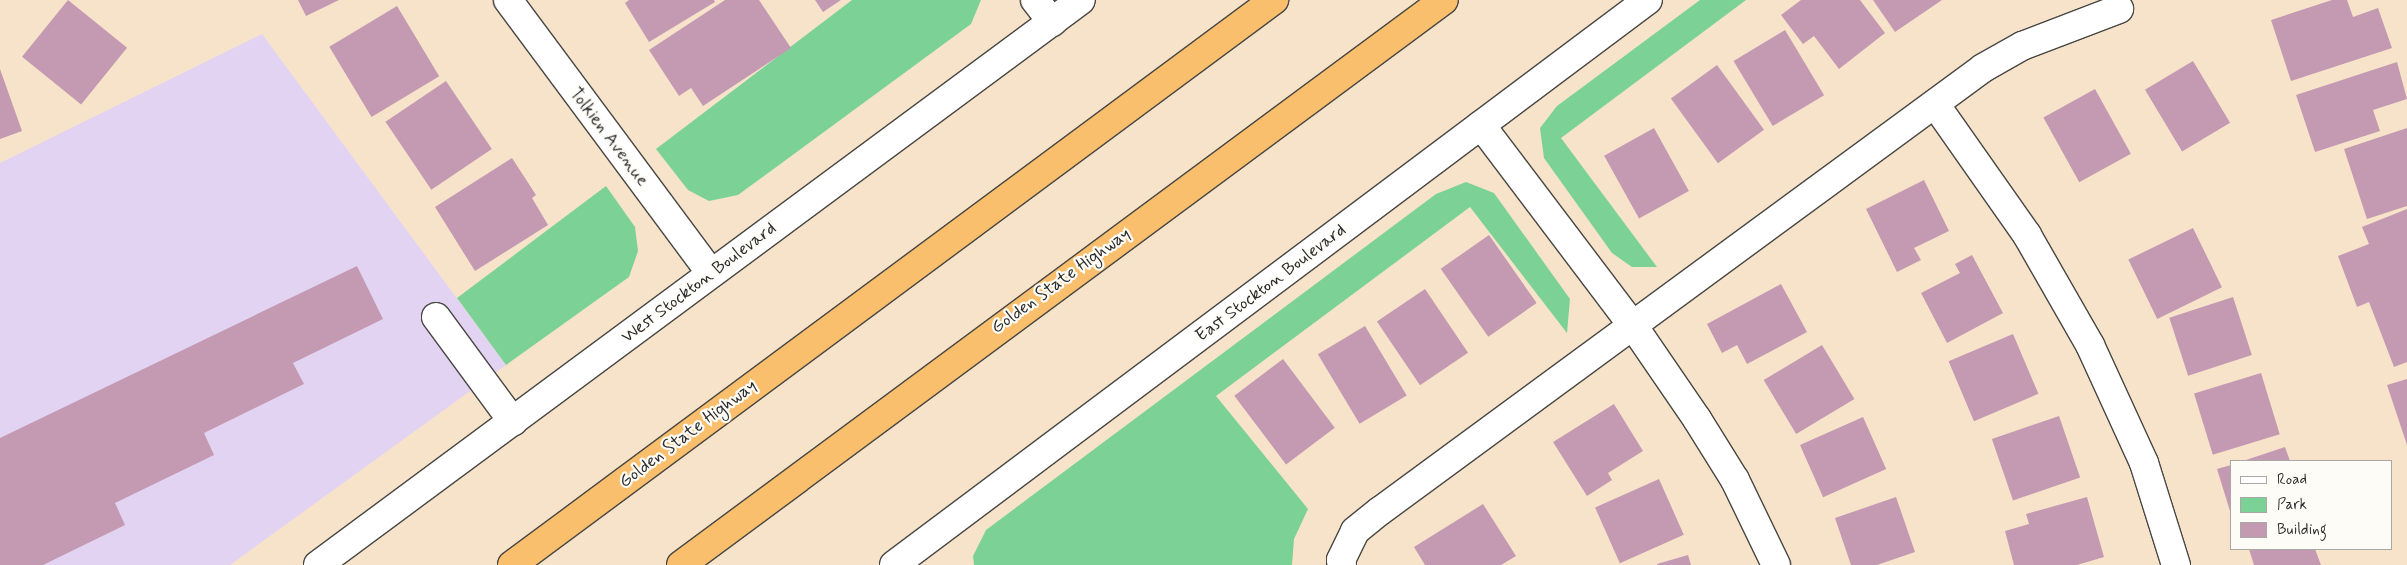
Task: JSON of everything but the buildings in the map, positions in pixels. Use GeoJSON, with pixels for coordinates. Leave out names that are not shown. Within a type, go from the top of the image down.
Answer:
{"type":"FeatureCollection","features":[{"type":"Feature","properties":{"kind":"highway","name":"Golden State Highway"},"geometry":{"type":"LineString","coordinates":[[512,565],[1274,0]]}},
{"type":"Feature","properties":{"kind":"highway","name":"Golden State Highway"},"geometry":{"type":"LineString","coordinates":[[681,565],[1444,0]]}},
{"type":"Feature","properties":{"kind":"street","name":"Tolkien Avenue"},"geometry":{"type":"LineString","coordinates":[[508,0],[711,273]]}},
{"type":"Feature","properties":{"kind":"street"},"geometry":{"type":"LineString","coordinates":[[1035,0],[1052,22]]}},
{"type":"Feature","properties":{"kind":"street","name":"West Stockton Boulevard"},"geometry":{"type":"LineString","coordinates":[[318,565],[1081,0]]}},
{"type":"Feature","properties":{"kind":"street","name":"East Stockton Boulevard"},"geometry":{"type":"LineString","coordinates":[[900,563],[1648,0]]}},
{"type":"Feature","properties":{"kind":"street"},"geometry":{"type":"LineString","coordinates":[[1342,565],[1341,560],[1355,531],[1983,68],[2022,46],[2119,9]]}},
{"type":"Feature","properties":{"kind":"street"},"geometry":{"type":"LineString","coordinates":[[1935,104],[2027,235],[2090,345],[2144,463],[2176,565]]}},
{"type":"Feature","properties":{"kind":"street"},"geometry":{"type":"LineString","coordinates":[[1481,125],[1634,327],[1735,480],[1776,565]]}},
{"type":"Feature","properties":{"kind":"street"},"geometry":{"type":"LineString","coordinates":[[436,317],[513,422]]}},
{"type":"Feature","properties":{"kind":"shaded area"},"geometry":{"type":"Polygon","coordinates":[[[262,34],[506,365],[230,565],[0,565],[0,163],[262,34]]]}},
{"type":"Feature","properties":{"kind":"green space"},"geometry":{"type":"Polygon","coordinates":[[[852,0],[981,0],[971,24],[738,195],[709,201],[688,190],[656,149],[852,0]]]}},
{"type":"Feature","properties":{"kind":"green space"},"geometry":{"type":"Polygon","coordinates":[[[1700,0],[1746,0],[1561,138],[1657,267],[1632,267],[1612,253],[1544,158],[1540,128],[1557,106],[1700,0]]]}},
{"type":"Feature","properties":{"kind":"green space"},"geometry":{"type":"Polygon","coordinates":[[[1466,182],[1494,193],[1570,299],[1567,333],[1470,207],[1216,396],[1308,509],[1294,539],[1292,565],[974,565],[973,556],[986,530],[1436,194],[1466,182]]]}},
{"type":"Feature","properties":{"kind":"green space"},"geometry":{"type":"Polygon","coordinates":[[[606,186],[635,227],[638,251],[629,277],[506,365],[457,298],[606,186]]]}}]}
